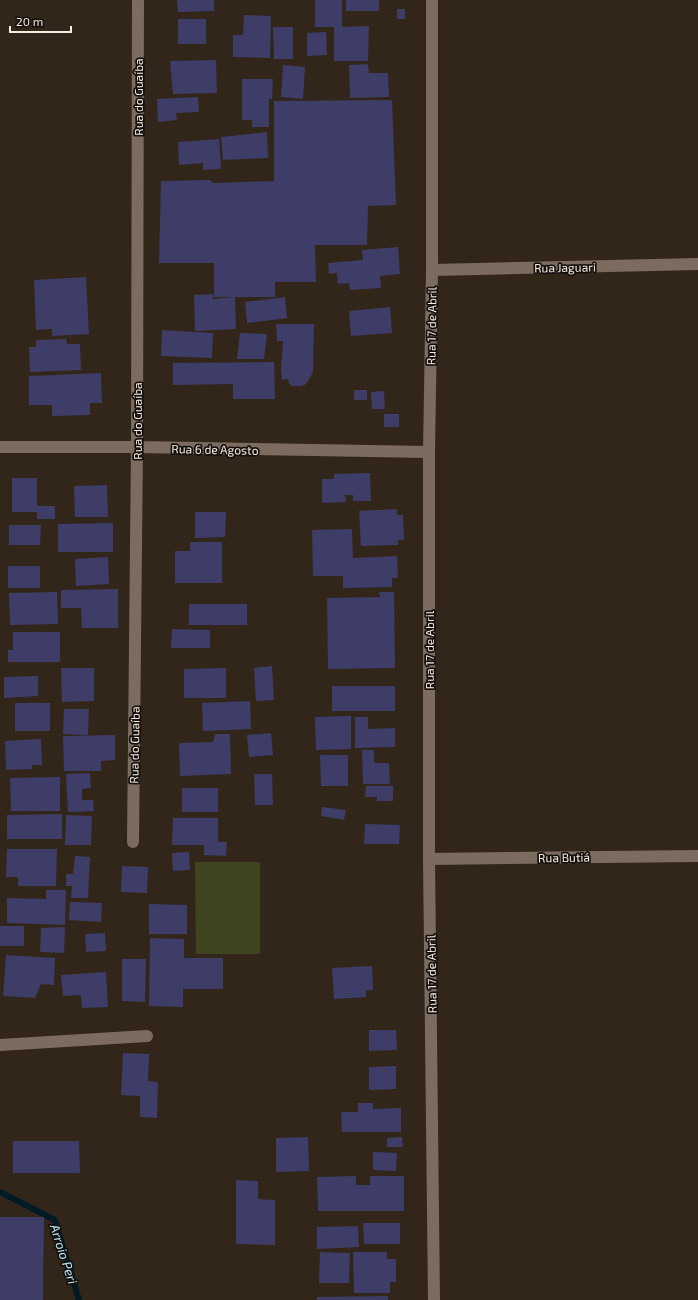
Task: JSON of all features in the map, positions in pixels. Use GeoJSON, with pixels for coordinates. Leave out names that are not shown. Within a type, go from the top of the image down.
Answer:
{"type":"FeatureCollection","features":[{"type":"Feature","properties":{"kind":"street","name":"Rua do Guaíba"},"geometry":{"type":"LineString","coordinates":[[133,842],[137,448],[138,0]]}},
{"type":"Feature","properties":{"kind":"street","name":"Rua 17 de Abril"},"geometry":{"type":"LineString","coordinates":[[432,0],[432,270],[429,452],[429,859],[434,1300]]}},
{"type":"Feature","properties":{"kind":"street","name":"Rua Jaguari"},"geometry":{"type":"LineString","coordinates":[[432,270],[698,264]]}},
{"type":"Feature","properties":{"kind":"street","name":"Rua 6 de Agosto"},"geometry":{"type":"LineString","coordinates":[[0,448],[137,448],[429,452]]}},
{"type":"Feature","properties":{"kind":"street","name":"Rua Butiá"},"geometry":{"type":"LineString","coordinates":[[429,859],[698,856]]}},
{"type":"Feature","properties":{"kind":"street"},"geometry":{"type":"LineString","coordinates":[[0,1045],[147,1036]]}},
{"type":"Feature","properties":{"kind":"green space"},"geometry":{"type":"Polygon","coordinates":[[[195,862],[260,862],[260,954],[196,954],[195,862]]]}},
{"type":"Feature","properties":{"kind":"building"},"geometry":{"type":"Polygon","coordinates":[[[177,0],[214,0],[214,11],[178,12],[177,0]]]}},
{"type":"Feature","properties":{"kind":"building"},"geometry":{"type":"Polygon","coordinates":[[[315,0],[342,0],[342,27],[369,26],[368,61],[334,61],[334,27],[315,27],[315,0]]]}},
{"type":"Feature","properties":{"kind":"building"},"geometry":{"type":"Polygon","coordinates":[[[346,0],[379,0],[379,11],[346,11],[346,0]]]}},
{"type":"Feature","properties":{"kind":"building"},"geometry":{"type":"Polygon","coordinates":[[[397,9],[405,9],[405,19],[397,19],[397,9]]]}},
{"type":"Feature","properties":{"kind":"building"},"geometry":{"type":"Polygon","coordinates":[[[244,15],[271,16],[270,58],[233,57],[233,35],[243,35],[244,15]]]}},
{"type":"Feature","properties":{"kind":"building"},"geometry":{"type":"Polygon","coordinates":[[[178,19],[206,19],[206,44],[178,44],[178,19]]]}},
{"type":"Feature","properties":{"kind":"building"},"geometry":{"type":"Polygon","coordinates":[[[273,27],[293,27],[293,59],[274,59],[273,27]]]}},
{"type":"Feature","properties":{"kind":"building"},"geometry":{"type":"Polygon","coordinates":[[[326,32],[327,55],[307,56],[307,33],[326,32]]]}},
{"type":"Feature","properties":{"kind":"building"},"geometry":{"type":"Polygon","coordinates":[[[216,60],[217,93],[173,94],[170,61],[216,60]]]}},
{"type":"Feature","properties":{"kind":"building"},"geometry":{"type":"Polygon","coordinates":[[[368,64],[369,73],[388,73],[389,97],[350,98],[349,65],[368,64]]]}},
{"type":"Feature","properties":{"kind":"building"},"geometry":{"type":"Polygon","coordinates":[[[283,65],[305,67],[303,99],[281,97],[283,65]]]}},
{"type":"Feature","properties":{"kind":"building"},"geometry":{"type":"Polygon","coordinates":[[[242,79],[273,79],[272,99],[269,99],[269,127],[252,127],[252,120],[242,120],[242,79]]]}},
{"type":"Feature","properties":{"kind":"building"},"geometry":{"type":"Polygon","coordinates":[[[198,97],[199,112],[176,113],[177,120],[158,122],[157,99],[198,97]]]}},
{"type":"Feature","properties":{"kind":"building"},"geometry":{"type":"Polygon","coordinates":[[[392,100],[396,205],[368,206],[367,245],[315,245],[316,282],[275,282],[275,297],[214,297],[214,263],[159,263],[161,181],[210,180],[213,183],[274,181],[274,101],[392,100]]]}},
{"type":"Feature","properties":{"kind":"building"},"geometry":{"type":"Polygon","coordinates":[[[267,132],[268,158],[223,160],[221,137],[267,132]]]}},
{"type":"Feature","properties":{"kind":"building"},"geometry":{"type":"Polygon","coordinates":[[[219,139],[221,169],[203,170],[203,163],[179,165],[178,142],[219,139]]]}},
{"type":"Feature","properties":{"kind":"building"},"geometry":{"type":"Polygon","coordinates":[[[398,247],[400,274],[380,276],[381,288],[350,290],[349,283],[338,284],[337,273],[329,274],[328,263],[363,260],[362,250],[398,247]]]}},
{"type":"Feature","properties":{"kind":"building"},"geometry":{"type":"Polygon","coordinates":[[[86,277],[89,334],[52,336],[52,329],[36,330],[34,280],[86,277]]]}},
{"type":"Feature","properties":{"kind":"building"},"geometry":{"type":"Polygon","coordinates":[[[213,294],[213,299],[235,297],[236,329],[195,331],[194,295],[213,294]]]}},
{"type":"Feature","properties":{"kind":"building"},"geometry":{"type":"Polygon","coordinates":[[[285,297],[287,318],[247,323],[245,302],[285,297]]]}},
{"type":"Feature","properties":{"kind":"building"},"geometry":{"type":"Polygon","coordinates":[[[390,307],[392,333],[351,336],[349,311],[390,307]]]}},
{"type":"Feature","properties":{"kind":"building"},"geometry":{"type":"Polygon","coordinates":[[[276,324],[314,324],[313,371],[305,385],[292,386],[288,379],[282,380],[281,368],[283,341],[277,341],[276,324]]]}},
{"type":"Feature","properties":{"kind":"building"},"geometry":{"type":"Polygon","coordinates":[[[162,330],[213,333],[212,358],[161,356],[162,330]]]}},
{"type":"Feature","properties":{"kind":"building"},"geometry":{"type":"Polygon","coordinates":[[[240,333],[267,334],[264,359],[237,359],[240,333]]]}},
{"type":"Feature","properties":{"kind":"building"},"geometry":{"type":"Polygon","coordinates":[[[66,339],[67,344],[80,344],[81,370],[30,372],[29,347],[36,347],[36,340],[66,339]]]}},
{"type":"Feature","properties":{"kind":"building"},"geometry":{"type":"Polygon","coordinates":[[[274,362],[275,399],[233,399],[233,384],[173,385],[173,363],[274,362]]]}},
{"type":"Feature","properties":{"kind":"building"},"geometry":{"type":"Polygon","coordinates":[[[101,373],[102,403],[90,403],[90,415],[52,416],[52,405],[29,405],[29,376],[101,373]]]}},
{"type":"Feature","properties":{"kind":"building"},"geometry":{"type":"Polygon","coordinates":[[[354,390],[367,390],[367,400],[354,400],[354,390]]]}},
{"type":"Feature","properties":{"kind":"building"},"geometry":{"type":"Polygon","coordinates":[[[384,391],[385,409],[372,409],[371,392],[384,391]]]}},
{"type":"Feature","properties":{"kind":"building"},"geometry":{"type":"Polygon","coordinates":[[[384,414],[399,414],[399,427],[384,427],[384,414]]]}},
{"type":"Feature","properties":{"kind":"building"},"geometry":{"type":"Polygon","coordinates":[[[370,473],[371,501],[353,501],[353,495],[345,495],[346,502],[322,503],[322,479],[334,479],[334,474],[370,473]]]}},
{"type":"Feature","properties":{"kind":"building"},"geometry":{"type":"Polygon","coordinates":[[[12,478],[37,478],[37,506],[55,506],[55,519],[37,519],[37,512],[12,512],[12,478]]]}},
{"type":"Feature","properties":{"kind":"building"},"geometry":{"type":"Polygon","coordinates":[[[107,485],[108,517],[75,517],[74,486],[107,485]]]}},
{"type":"Feature","properties":{"kind":"building"},"geometry":{"type":"Polygon","coordinates":[[[397,509],[397,515],[403,515],[404,540],[398,540],[398,545],[361,546],[359,511],[397,509]]]}},
{"type":"Feature","properties":{"kind":"building"},"geometry":{"type":"Polygon","coordinates":[[[195,512],[226,512],[225,537],[195,538],[195,512]]]}},
{"type":"Feature","properties":{"kind":"building"},"geometry":{"type":"Polygon","coordinates":[[[113,523],[113,552],[58,552],[58,524],[113,523]]]}},
{"type":"Feature","properties":{"kind":"building"},"geometry":{"type":"Polygon","coordinates":[[[9,525],[41,525],[40,545],[9,545],[9,525]]]}},
{"type":"Feature","properties":{"kind":"building"},"geometry":{"type":"Polygon","coordinates":[[[352,529],[353,558],[397,556],[398,578],[392,578],[392,587],[343,588],[343,576],[313,576],[312,530],[352,529]]]}},
{"type":"Feature","properties":{"kind":"building"},"geometry":{"type":"Polygon","coordinates":[[[190,542],[222,542],[222,583],[175,583],[175,551],[190,551],[190,542]]]}},
{"type":"Feature","properties":{"kind":"building"},"geometry":{"type":"Polygon","coordinates":[[[108,557],[109,584],[76,586],[75,559],[108,557]]]}},
{"type":"Feature","properties":{"kind":"building"},"geometry":{"type":"Polygon","coordinates":[[[8,566],[40,566],[40,588],[8,588],[8,566]]]}},
{"type":"Feature","properties":{"kind":"building"},"geometry":{"type":"Polygon","coordinates":[[[118,589],[118,628],[82,628],[81,608],[61,608],[61,590],[118,589]]]}},
{"type":"Feature","properties":{"kind":"building"},"geometry":{"type":"Polygon","coordinates":[[[57,592],[58,624],[10,625],[9,593],[57,592]]]}},
{"type":"Feature","properties":{"kind":"building"},"geometry":{"type":"Polygon","coordinates":[[[379,592],[394,592],[395,668],[328,669],[327,598],[380,597],[379,592]]]}},
{"type":"Feature","properties":{"kind":"building"},"geometry":{"type":"Polygon","coordinates":[[[189,604],[247,604],[247,625],[189,625],[189,604]]]}},
{"type":"Feature","properties":{"kind":"building"},"geometry":{"type":"Polygon","coordinates":[[[172,629],[210,630],[210,648],[171,648],[172,629]]]}},
{"type":"Feature","properties":{"kind":"building"},"geometry":{"type":"Polygon","coordinates":[[[13,632],[60,632],[60,662],[8,662],[8,650],[13,650],[13,632]]]}},
{"type":"Feature","properties":{"kind":"building"},"geometry":{"type":"Polygon","coordinates":[[[272,666],[274,700],[256,701],[254,668],[272,666]]]}},
{"type":"Feature","properties":{"kind":"building"},"geometry":{"type":"Polygon","coordinates":[[[61,668],[94,668],[94,701],[62,702],[61,668]]]}},
{"type":"Feature","properties":{"kind":"building"},"geometry":{"type":"Polygon","coordinates":[[[226,668],[226,698],[184,698],[184,669],[226,668]]]}},
{"type":"Feature","properties":{"kind":"building"},"geometry":{"type":"Polygon","coordinates":[[[38,676],[38,696],[4,698],[4,677],[38,676]]]}},
{"type":"Feature","properties":{"kind":"building"},"geometry":{"type":"Polygon","coordinates":[[[332,686],[395,686],[395,711],[332,711],[332,686]]]}},
{"type":"Feature","properties":{"kind":"building"},"geometry":{"type":"Polygon","coordinates":[[[250,701],[251,729],[203,731],[202,703],[250,701]]]}},
{"type":"Feature","properties":{"kind":"building"},"geometry":{"type":"Polygon","coordinates":[[[15,703],[50,703],[50,731],[15,731],[15,703]]]}},
{"type":"Feature","properties":{"kind":"building"},"geometry":{"type":"Polygon","coordinates":[[[64,709],[89,709],[88,735],[63,734],[64,709]]]}},
{"type":"Feature","properties":{"kind":"building"},"geometry":{"type":"Polygon","coordinates":[[[351,716],[351,749],[316,750],[315,717],[351,716]]]}},
{"type":"Feature","properties":{"kind":"building"},"geometry":{"type":"Polygon","coordinates":[[[355,717],[368,717],[368,729],[395,728],[395,747],[355,748],[355,717]]]}},
{"type":"Feature","properties":{"kind":"building"},"geometry":{"type":"Polygon","coordinates":[[[271,733],[273,755],[249,757],[247,735],[271,733]]]}},
{"type":"Feature","properties":{"kind":"building"},"geometry":{"type":"Polygon","coordinates":[[[215,734],[230,734],[231,774],[180,776],[179,743],[213,742],[215,734]]]}},
{"type":"Feature","properties":{"kind":"building"},"geometry":{"type":"Polygon","coordinates":[[[115,735],[115,760],[101,761],[101,771],[64,771],[63,736],[115,735]]]}},
{"type":"Feature","properties":{"kind":"building"},"geometry":{"type":"Polygon","coordinates":[[[41,739],[42,765],[32,765],[32,769],[6,770],[5,741],[41,739]]]}},
{"type":"Feature","properties":{"kind":"building"},"geometry":{"type":"Polygon","coordinates":[[[362,750],[374,750],[374,763],[389,763],[390,784],[363,784],[362,750]]]}},
{"type":"Feature","properties":{"kind":"building"},"geometry":{"type":"Polygon","coordinates":[[[320,755],[348,755],[348,786],[321,786],[320,755]]]}},
{"type":"Feature","properties":{"kind":"building"},"geometry":{"type":"Polygon","coordinates":[[[90,773],[91,788],[82,789],[82,800],[93,800],[94,811],[68,812],[66,774],[90,773]]]}},
{"type":"Feature","properties":{"kind":"building"},"geometry":{"type":"Polygon","coordinates":[[[254,774],[272,774],[273,805],[255,805],[254,774]]]}},
{"type":"Feature","properties":{"kind":"building"},"geometry":{"type":"Polygon","coordinates":[[[60,777],[60,811],[11,811],[10,778],[60,777]]]}},
{"type":"Feature","properties":{"kind":"building"},"geometry":{"type":"Polygon","coordinates":[[[366,786],[393,786],[393,801],[377,801],[377,797],[365,797],[366,786]]]}},
{"type":"Feature","properties":{"kind":"building"},"geometry":{"type":"Polygon","coordinates":[[[182,788],[218,788],[218,812],[182,812],[182,788]]]}},
{"type":"Feature","properties":{"kind":"building"},"geometry":{"type":"Polygon","coordinates":[[[322,807],[346,810],[344,820],[321,816],[322,807]]]}},
{"type":"Feature","properties":{"kind":"building"},"geometry":{"type":"Polygon","coordinates":[[[62,814],[62,839],[7,839],[7,815],[62,814]]]}},
{"type":"Feature","properties":{"kind":"building"},"geometry":{"type":"Polygon","coordinates":[[[66,815],[92,816],[91,845],[65,845],[66,815]]]}},
{"type":"Feature","properties":{"kind":"building"},"geometry":{"type":"Polygon","coordinates":[[[173,818],[218,818],[218,842],[227,842],[226,856],[204,855],[204,845],[172,845],[173,818]]]}},
{"type":"Feature","properties":{"kind":"building"},"geometry":{"type":"Polygon","coordinates":[[[365,824],[400,825],[399,844],[364,844],[365,824]]]}},
{"type":"Feature","properties":{"kind":"building"},"geometry":{"type":"Polygon","coordinates":[[[7,849],[57,849],[56,886],[18,886],[18,877],[6,877],[7,849]]]}},
{"type":"Feature","properties":{"kind":"building"},"geometry":{"type":"Polygon","coordinates":[[[189,852],[190,870],[173,871],[172,853],[189,852]]]}},
{"type":"Feature","properties":{"kind":"building"},"geometry":{"type":"Polygon","coordinates":[[[75,856],[90,857],[88,898],[71,898],[72,886],[66,886],[66,874],[73,874],[75,856]]]}},
{"type":"Feature","properties":{"kind":"building"},"geometry":{"type":"Polygon","coordinates":[[[122,866],[148,867],[147,893],[121,892],[122,866]]]}},
{"type":"Feature","properties":{"kind":"building"},"geometry":{"type":"Polygon","coordinates":[[[46,890],[66,890],[65,925],[7,923],[7,898],[46,899],[46,890]]]}},
{"type":"Feature","properties":{"kind":"building"},"geometry":{"type":"Polygon","coordinates":[[[70,902],[102,903],[101,922],[69,920],[70,902]]]}},
{"type":"Feature","properties":{"kind":"building"},"geometry":{"type":"Polygon","coordinates":[[[149,904],[187,905],[187,934],[149,934],[149,904]]]}},
{"type":"Feature","properties":{"kind":"building"},"geometry":{"type":"Polygon","coordinates":[[[0,926],[24,926],[24,946],[0,946],[0,926]]]}},
{"type":"Feature","properties":{"kind":"building"},"geometry":{"type":"Polygon","coordinates":[[[65,927],[64,953],[40,952],[41,928],[65,927]]]}},
{"type":"Feature","properties":{"kind":"building"},"geometry":{"type":"Polygon","coordinates":[[[105,933],[106,951],[86,952],[85,934],[105,933]]]}},
{"type":"Feature","properties":{"kind":"building"},"geometry":{"type":"Polygon","coordinates":[[[150,938],[184,939],[184,958],[223,958],[223,989],[183,989],[183,1007],[149,1006],[150,938]]]}},
{"type":"Feature","properties":{"kind":"building"},"geometry":{"type":"Polygon","coordinates":[[[6,955],[55,958],[54,985],[41,984],[35,998],[3,996],[6,955]]]}},
{"type":"Feature","properties":{"kind":"building"},"geometry":{"type":"Polygon","coordinates":[[[122,959],[146,959],[145,1002],[122,1001],[122,959]]]}},
{"type":"Feature","properties":{"kind":"building"},"geometry":{"type":"Polygon","coordinates":[[[372,966],[373,990],[366,990],[366,997],[334,999],[332,968],[372,966]]]}},
{"type":"Feature","properties":{"kind":"building"},"geometry":{"type":"Polygon","coordinates":[[[106,972],[108,1007],[82,1008],[81,995],[63,996],[61,975],[106,972]]]}},
{"type":"Feature","properties":{"kind":"building"},"geometry":{"type":"Polygon","coordinates":[[[369,1030],[396,1030],[397,1050],[369,1051],[369,1030]]]}},
{"type":"Feature","properties":{"kind":"building"},"geometry":{"type":"Polygon","coordinates":[[[123,1053],[149,1054],[148,1081],[158,1082],[157,1118],[140,1117],[140,1096],[121,1095],[123,1053]]]}},
{"type":"Feature","properties":{"kind":"building"},"geometry":{"type":"Polygon","coordinates":[[[396,1066],[396,1089],[369,1090],[369,1067],[396,1066]]]}},
{"type":"Feature","properties":{"kind":"building"},"geometry":{"type":"Polygon","coordinates":[[[358,1103],[373,1103],[373,1109],[401,1108],[401,1132],[342,1132],[341,1112],[358,1112],[358,1103]]]}},
{"type":"Feature","properties":{"kind":"building"},"geometry":{"type":"Polygon","coordinates":[[[308,1137],[309,1171],[276,1172],[276,1138],[308,1137]]]}},
{"type":"Feature","properties":{"kind":"building"},"geometry":{"type":"Polygon","coordinates":[[[402,1137],[403,1147],[387,1147],[387,1138],[402,1137]]]}},
{"type":"Feature","properties":{"kind":"building"},"geometry":{"type":"Polygon","coordinates":[[[13,1141],[79,1141],[80,1173],[13,1173],[13,1141]]]}},
{"type":"Feature","properties":{"kind":"building"},"geometry":{"type":"Polygon","coordinates":[[[373,1152],[397,1153],[396,1171],[373,1170],[373,1152]]]}},
{"type":"Feature","properties":{"kind":"building"},"geometry":{"type":"Polygon","coordinates":[[[356,1176],[356,1185],[370,1185],[370,1176],[404,1176],[404,1211],[318,1211],[317,1177],[356,1176]]]}},
{"type":"Feature","properties":{"kind":"building"},"geometry":{"type":"Polygon","coordinates":[[[236,1180],[258,1181],[258,1199],[275,1200],[275,1245],[236,1244],[236,1180]]]}},
{"type":"Feature","properties":{"kind":"building"},"geometry":{"type":"Polygon","coordinates":[[[0,1217],[44,1217],[43,1300],[0,1300],[0,1217]]]}},
{"type":"Feature","properties":{"kind":"building"},"geometry":{"type":"Polygon","coordinates":[[[363,1223],[400,1223],[400,1244],[364,1244],[363,1223]]]}},
{"type":"Feature","properties":{"kind":"building"},"geometry":{"type":"Polygon","coordinates":[[[358,1226],[359,1247],[317,1249],[317,1227],[358,1226]]]}},
{"type":"Feature","properties":{"kind":"building"},"geometry":{"type":"Polygon","coordinates":[[[320,1252],[350,1253],[349,1283],[319,1283],[320,1252]]]}},
{"type":"Feature","properties":{"kind":"building"},"geometry":{"type":"Polygon","coordinates":[[[353,1252],[387,1252],[387,1259],[396,1259],[396,1282],[390,1282],[390,1293],[354,1293],[353,1252]]]}},
{"type":"Feature","properties":{"kind":"building"},"geometry":{"type":"Polygon","coordinates":[[[388,1296],[388,1300],[317,1300],[317,1297],[388,1296]]]}},
{"type":"Feature","properties":{"kind":"waterway","name":"Arroio Peri"},"geometry":{"type":"LineString","coordinates":[[0,1192],[55,1220],[79,1300]]}}]}
